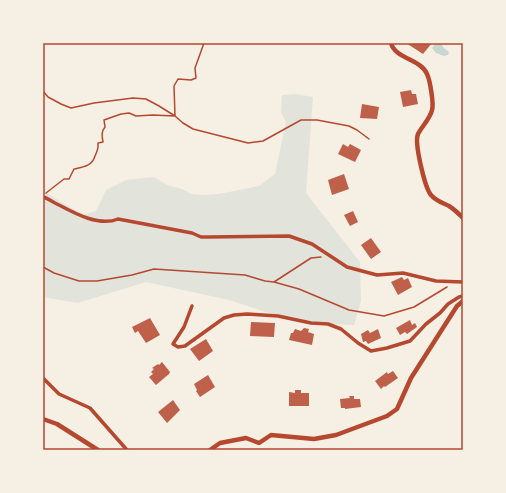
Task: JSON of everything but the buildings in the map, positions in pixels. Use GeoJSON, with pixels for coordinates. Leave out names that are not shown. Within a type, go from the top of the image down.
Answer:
{"type":"FeatureCollection","features":[{"type":"Feature","properties":{"kind":"street"},"geometry":{"type":"LineString","coordinates":[[391,43],[391,46],[401,55],[421,67],[427,74],[432,110],[418,134],[417,142],[427,189],[434,199],[450,207],[463,217]]}},
{"type":"Feature","properties":{"kind":"street"},"geometry":{"type":"LineString","coordinates":[[43,197],[71,212],[96,220],[112,221],[118,219],[192,233],[209,238],[289,236],[312,244],[347,267],[377,275],[402,273],[436,281],[463,282]]}},
{"type":"Feature","properties":{"kind":"street"},"geometry":{"type":"LineString","coordinates":[[192,306],[184,327],[173,344],[178,347],[185,346],[224,318],[234,315],[248,314],[278,316],[328,324],[341,329],[358,343],[371,351],[387,348],[410,340],[453,300],[463,296]]}},
{"type":"Feature","properties":{"kind":"street"},"geometry":{"type":"LineString","coordinates":[[210,450],[220,443],[246,438],[259,443],[271,435],[314,439],[321,438],[336,435],[387,416],[397,409],[411,378],[421,361],[457,306],[463,301]]}},
{"type":"Feature","properties":{"kind":"street"},"geometry":{"type":"LineString","coordinates":[[43,378],[59,394],[90,408],[127,450]]}},
{"type":"Feature","properties":{"kind":"street"},"geometry":{"type":"LineString","coordinates":[[43,419],[56,424],[98,450]]}},
{"type":"Feature","properties":{"kind":"path"},"geometry":{"type":"LineString","coordinates":[[175,116],[174,86],[178,79],[191,80],[196,78],[195,68],[204,43]]}},
{"type":"Feature","properties":{"kind":"path"},"geometry":{"type":"LineString","coordinates":[[43,91],[48,97],[71,108],[94,103],[133,98],[146,99],[175,116],[193,129],[248,143],[263,141],[301,120],[317,120],[349,126],[358,130],[370,139]]}},
{"type":"Feature","properties":{"kind":"path"},"geometry":{"type":"LineString","coordinates":[[43,197],[50,189],[64,180],[69,179],[74,169],[91,164],[98,150],[98,143],[103,142],[102,131],[105,127],[104,120],[129,113],[136,116],[175,116]]}},
{"type":"Feature","properties":{"kind":"path"},"geometry":{"type":"LineString","coordinates":[[274,282],[311,258],[332,256]]}},
{"type":"Feature","properties":{"kind":"path"},"geometry":{"type":"LineString","coordinates":[[43,267],[54,273],[79,280],[97,281],[132,276],[154,269],[245,275],[308,292],[349,310],[384,316],[414,308],[455,282]]}},
{"type":"Feature","properties":{"kind":"shaded area"},"geometry":{"type":"Polygon","coordinates":[[[436,43],[441,44],[449,52],[448,55],[444,56],[436,53],[432,48],[436,43]]]}},
{"type":"Feature","properties":{"kind":"shaded area"},"geometry":{"type":"Polygon","coordinates":[[[296,94],[313,97],[306,193],[360,262],[361,301],[354,325],[311,323],[278,316],[229,300],[146,282],[78,303],[43,297],[43,191],[83,215],[96,211],[106,190],[126,180],[154,177],[167,185],[182,189],[191,194],[205,195],[219,194],[259,186],[275,174],[286,122],[281,112],[282,95],[296,94]]]}}]}
